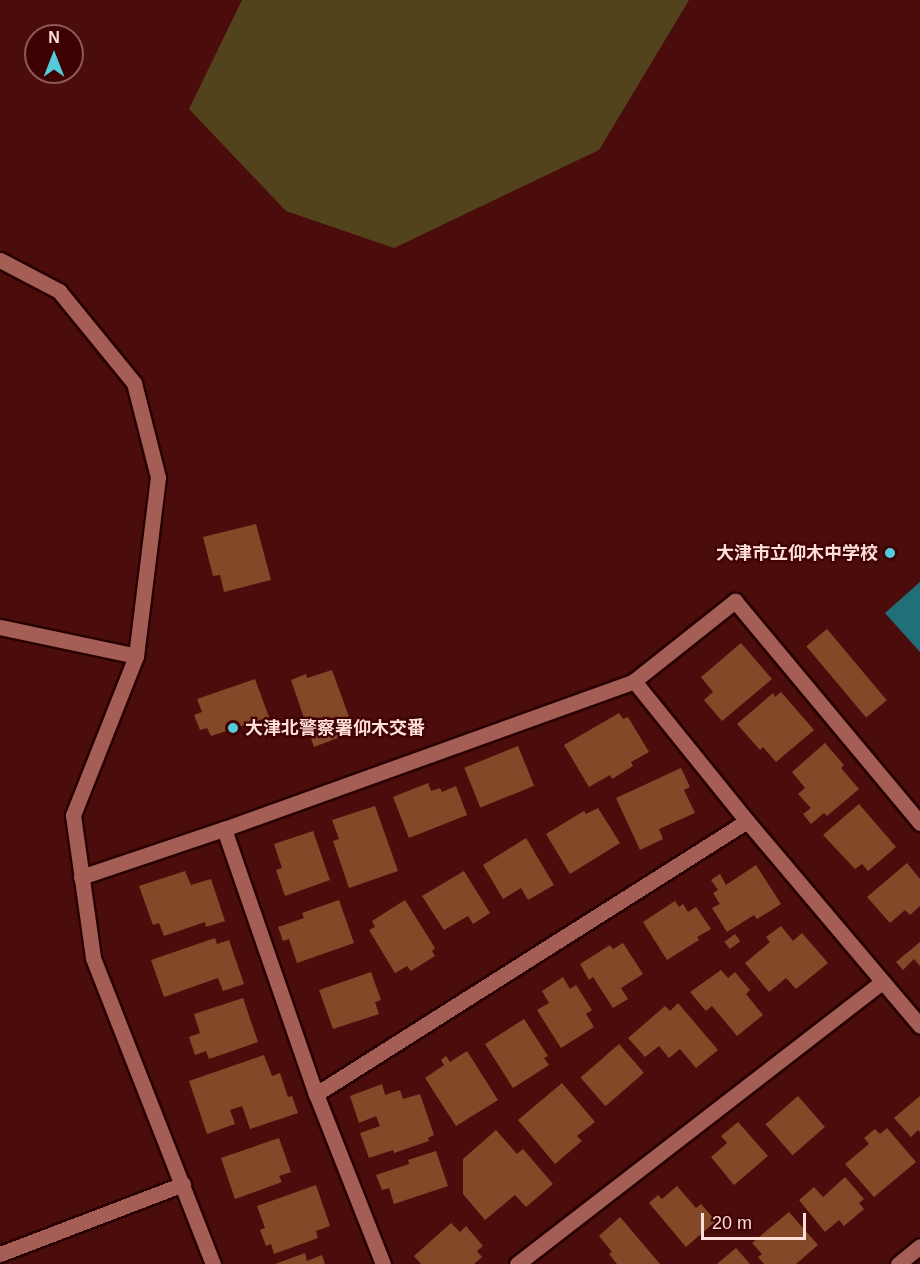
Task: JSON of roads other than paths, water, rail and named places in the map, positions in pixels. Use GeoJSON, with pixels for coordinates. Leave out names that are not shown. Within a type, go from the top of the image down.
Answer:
{"type":"FeatureCollection","features":[{"type":"Feature","properties":{"kind":"street"},"geometry":{"type":"LineString","coordinates":[[0,260],[59,291],[134,383],[158,477],[136,656],[73,815],[93,958],[213,1264]]}},
{"type":"Feature","properties":{"kind":"street"},"geometry":{"type":"LineString","coordinates":[[81,877],[224,829],[634,681],[735,601],[920,823]]}},
{"type":"Feature","properties":{"kind":"street"},"geometry":{"type":"LineString","coordinates":[[0,627],[136,656]]}},
{"type":"Feature","properties":{"kind":"street"},"geometry":{"type":"LineString","coordinates":[[634,681],[747,821],[920,1026]]}},
{"type":"Feature","properties":{"kind":"street"},"geometry":{"type":"LineString","coordinates":[[316,1094],[747,821]]}},
{"type":"Feature","properties":{"kind":"street"},"geometry":{"type":"LineString","coordinates":[[224,829],[316,1094],[383,1264]]}},
{"type":"Feature","properties":{"kind":"street"},"geometry":{"type":"LineString","coordinates":[[517,1264],[882,982]]}},
{"type":"Feature","properties":{"kind":"street"},"geometry":{"type":"LineString","coordinates":[[0,1254],[183,1184]]}},
{"type":"Feature","properties":{"kind":"street"},"geometry":{"type":"LineString","coordinates":[[898,1264],[920,1246]]}},
{"type":"Feature","properties":{"kind":"water"},"geometry":{"type":"Polygon","coordinates":[[[920,582],[920,652],[885,613],[920,582]]]}},
{"type":"Feature","properties":{"kind":"place","name":"大津市立仰木中学校"},"geometry":{"type":"Point","coordinates":[890,553]}},
{"type":"Feature","properties":{"kind":"place","name":"大津北警察署仰木交番"},"geometry":{"type":"Point","coordinates":[233,728]}}]}
